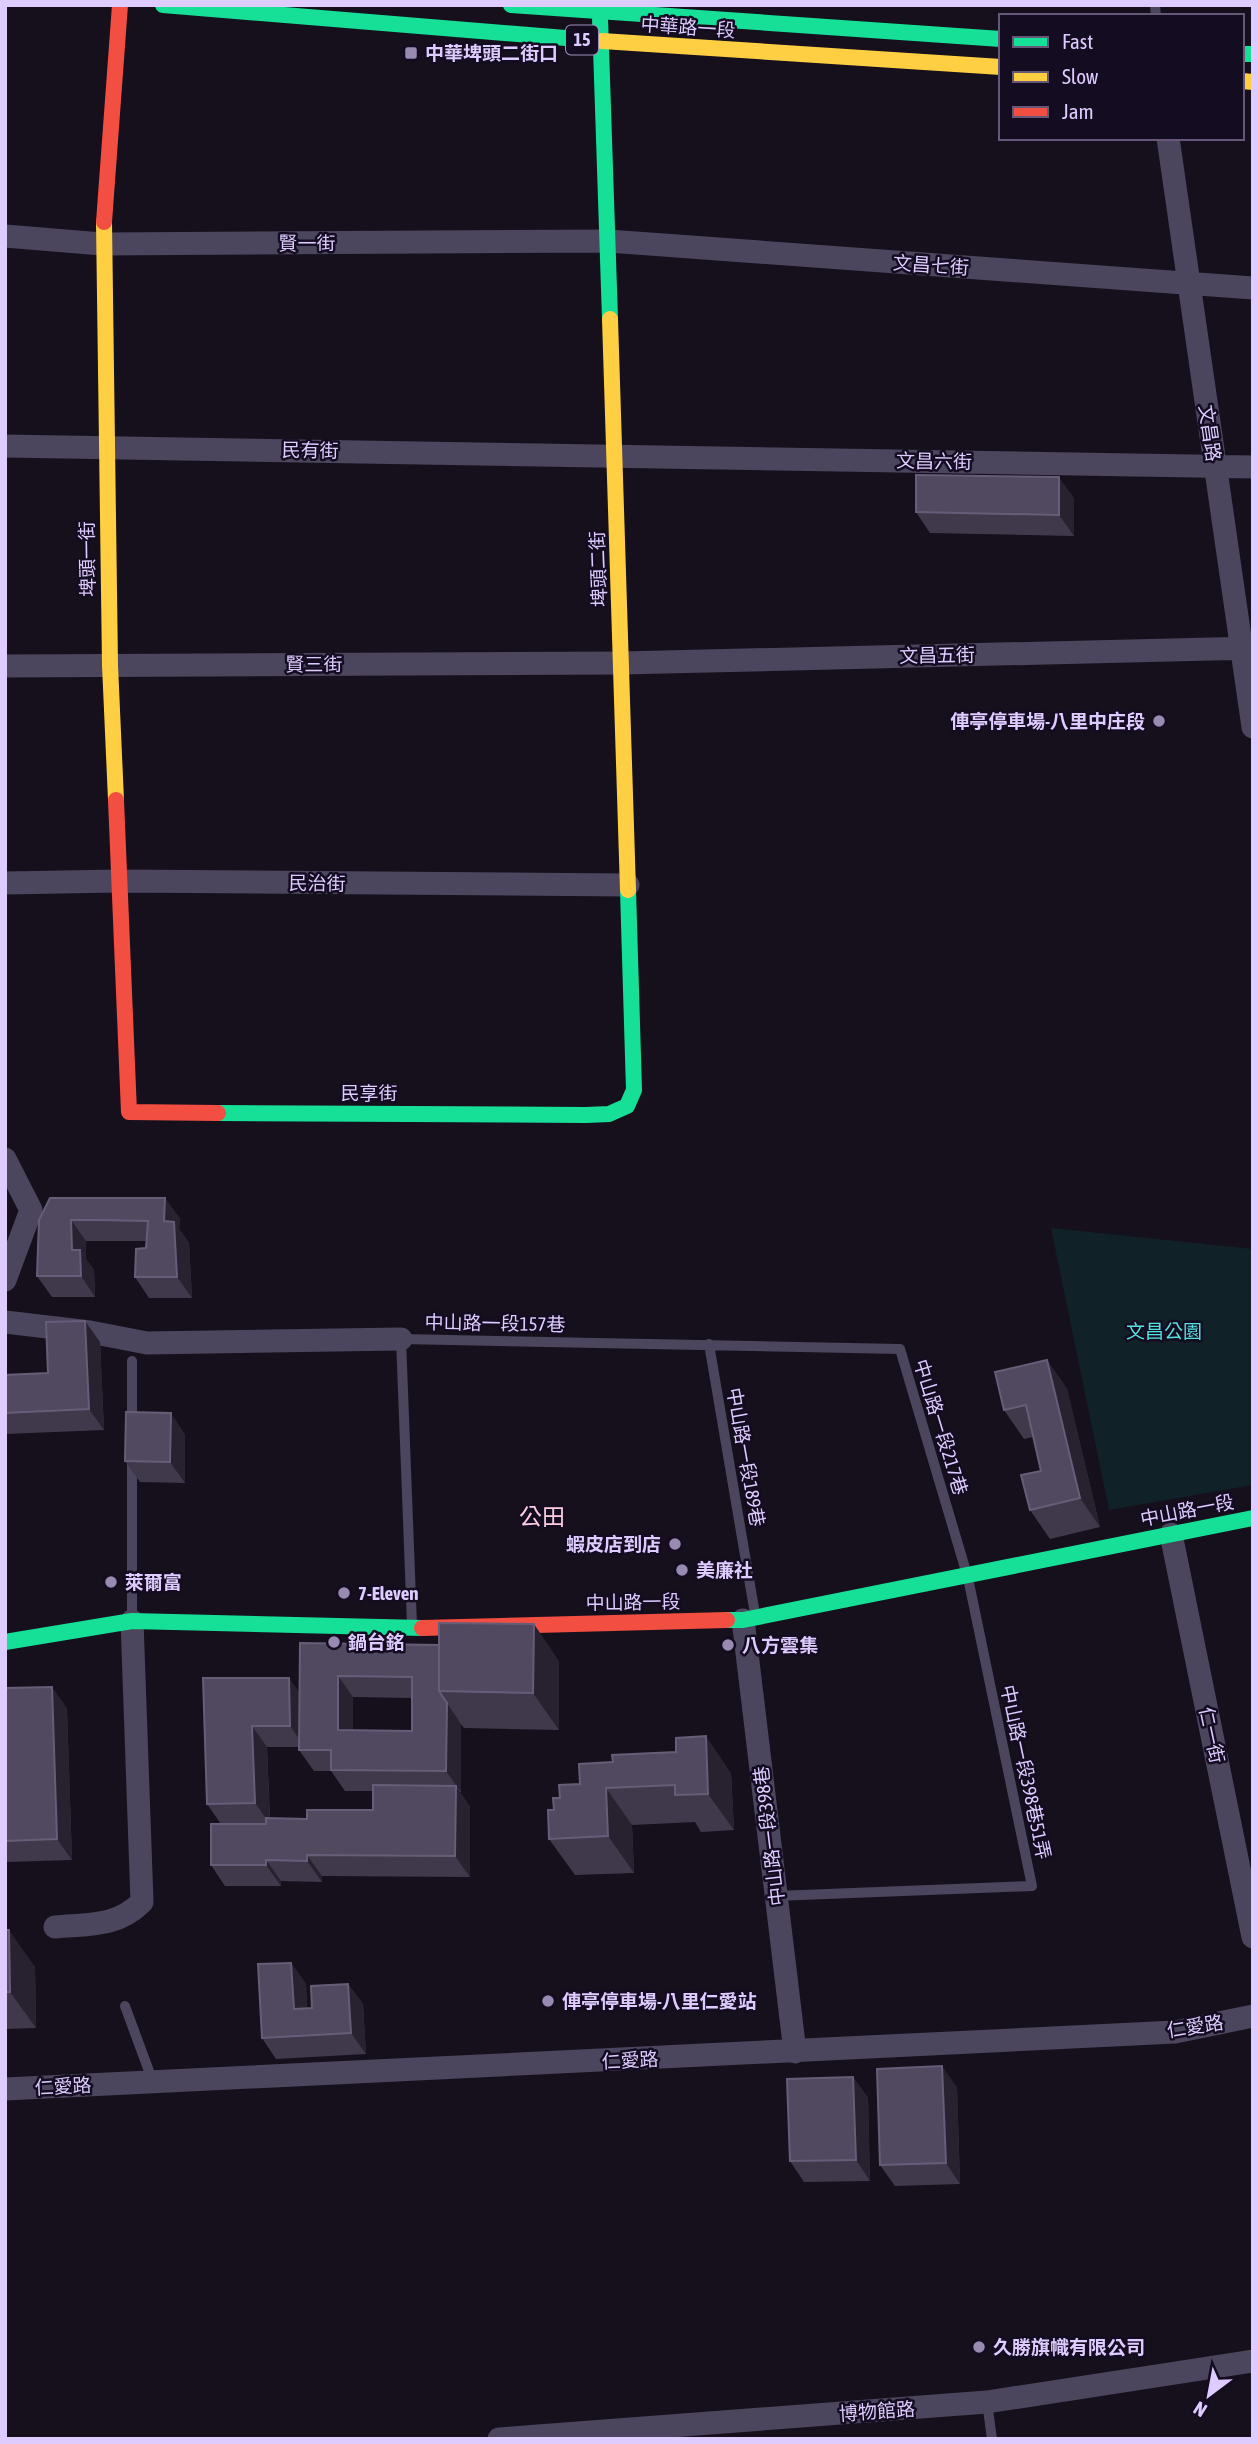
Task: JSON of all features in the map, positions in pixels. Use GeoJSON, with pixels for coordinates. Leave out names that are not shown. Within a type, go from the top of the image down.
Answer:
{"type":"FeatureCollection","features":[{"type":"Feature","properties":{"kind":"street","name":"埤頭一街"},"geometry":{"type":"LineString","coordinates":[[120,5],[102,244],[110,665],[129,1112]]}},
{"type":"Feature","properties":{"kind":"street","name":"中華路一段"},"geometry":{"type":"LineString","coordinates":[[163,5],[601,41],[999,67]]}},
{"type":"Feature","properties":{"kind":"street","name":"中華路一段"},"geometry":{"type":"LineString","coordinates":[[511,5],[600,11],[650,10],[999,39]]}},
{"type":"Feature","properties":{"kind":"street","name":"埤頭二街"},"geometry":{"type":"LineString","coordinates":[[600,11],[634,1090],[627,1106],[609,1114]]}},
{"type":"Feature","properties":{"kind":"street","name":"文昌路"},"geometry":{"type":"LineString","coordinates":[[1168,140],[1215,467],[1247,648],[1253,727]]}},
{"type":"Feature","properties":{"kind":"street","name":"賢一街"},"geometry":{"type":"LineString","coordinates":[[5,236],[102,244],[608,241]]}},
{"type":"Feature","properties":{"kind":"street","name":"文昌七街"},"geometry":{"type":"LineString","coordinates":[[608,241],[1253,288]]}},
{"type":"Feature","properties":{"kind":"street","name":"民有街"},"geometry":{"type":"LineString","coordinates":[[5,446],[615,454]]}},
{"type":"Feature","properties":{"kind":"street","name":"文昌六街"},"geometry":{"type":"LineString","coordinates":[[615,454],[1253,467]]}},
{"type":"Feature","properties":{"kind":"street","name":"文昌五街"},"geometry":{"type":"LineString","coordinates":[[622,663],[1247,648]]}},
{"type":"Feature","properties":{"kind":"street","name":"賢三街"},"geometry":{"type":"LineString","coordinates":[[5,666],[622,663]]}},
{"type":"Feature","properties":{"kind":"street","name":"民治街"},"geometry":{"type":"LineString","coordinates":[[5,883],[119,881],[628,885]]}},
{"type":"Feature","properties":{"kind":"street","name":"民享街"},"geometry":{"type":"LineString","coordinates":[[129,1112],[609,1114]]}},
{"type":"Feature","properties":{"kind":"street"},"geometry":{"type":"LineString","coordinates":[[5,1159],[31,1210],[5,1280]]}},
{"type":"Feature","properties":{"kind":"street"},"geometry":{"type":"LineString","coordinates":[[5,1322],[90,1332],[147,1343],[401,1339]]}},
{"type":"Feature","properties":{"kind":"street","name":"中山路一段"},"geometry":{"type":"LineString","coordinates":[[5,1642],[132,1621],[412,1628],[750,1619],[968,1578],[1253,1518]]}},
{"type":"Feature","properties":{"kind":"street","name":"仁一街"},"geometry":{"type":"LineString","coordinates":[[1171,1534],[1253,1937]]}},
{"type":"Feature","properties":{"kind":"street","name":"中山路一段398巷"},"geometry":{"type":"LineString","coordinates":[[750,1619],[775,1896],[795,2052]]}},
{"type":"Feature","properties":{"kind":"street"},"geometry":{"type":"LineString","coordinates":[[55,1927],[110,1922],[127,1917],[142,1902],[132,1621]]}},
{"type":"Feature","properties":{"kind":"street","name":"仁愛路"},"geometry":{"type":"LineString","coordinates":[[5,2089],[1175,2032],[1253,2016]]}},
{"type":"Feature","properties":{"kind":"street","name":"博物館路"},"geometry":{"type":"LineString","coordinates":[[499,2439],[987,2402],[1253,2361]]}},
{"type":"Feature","properties":{"kind":"lane","name":"中山路一段157巷"},"geometry":{"type":"LineString","coordinates":[[412,1628],[401,1339],[709,1344]]}},
{"type":"Feature","properties":{"kind":"lane","name":"中山路一段217巷"},"geometry":{"type":"LineString","coordinates":[[709,1344],[900,1349],[968,1578]]}},
{"type":"Feature","properties":{"kind":"lane","name":"中山路一段189巷"},"geometry":{"type":"LineString","coordinates":[[709,1344],[750,1619]]}},
{"type":"Feature","properties":{"kind":"lane"},"geometry":{"type":"LineString","coordinates":[[132,1361],[132,1621]]}},
{"type":"Feature","properties":{"kind":"lane","name":"中山路一段398巷51弄"},"geometry":{"type":"LineString","coordinates":[[775,1896],[1032,1886],[968,1578]]}},
{"type":"Feature","properties":{"kind":"lane"},"geometry":{"type":"LineString","coordinates":[[125,2006],[153,2082]]}},
{"type":"Feature","properties":{"kind":"lane"},"geometry":{"type":"LineString","coordinates":[[987,2402],[992,2439]]}},
{"type":"Feature","properties":{"kind":"green space","name":"文昌公園"},"geometry":{"type":"Polygon","coordinates":[[[1051,1228],[1253,1249],[1253,1485],[1109,1510],[1051,1228]]]}},
{"type":"Feature","properties":{"kind":"building"},"geometry":{"type":"Polygon","coordinates":[[[916,475],[1059,477],[1059,515],[916,512],[916,475]]]}},
{"type":"Feature","properties":{"kind":"building"},"geometry":{"type":"Polygon","coordinates":[[[50,1198],[165,1198],[164,1221],[174,1222],[177,1277],[135,1277],[136,1249],[146,1248],[148,1221],[100,1220],[71,1220],[72,1250],[80,1250],[81,1276],[37,1276],[39,1220],[50,1198]]]}},
{"type":"Feature","properties":{"kind":"building"},"geometry":{"type":"Polygon","coordinates":[[[85,1321],[89,1409],[5,1413],[5,1375],[48,1373],[46,1322],[85,1321]]]}},
{"type":"Feature","properties":{"kind":"building"},"geometry":{"type":"Polygon","coordinates":[[[1047,1360],[1080,1498],[1030,1510],[1021,1475],[1041,1471],[1026,1405],[1004,1410],[995,1372],[1047,1360]]]}},
{"type":"Feature","properties":{"kind":"building"},"geometry":{"type":"Polygon","coordinates":[[[126,1412],[171,1413],[170,1462],[125,1461],[126,1412]]]}},
{"type":"Feature","properties":{"kind":"building"},"geometry":{"type":"Polygon","coordinates":[[[439,1623],[534,1624],[533,1693],[439,1691],[439,1623]]]}},
{"type":"Feature","properties":{"kind":"building"},"geometry":{"type":"Polygon","coordinates":[[[300,1643],[439,1645],[439,1691],[447,1703],[446,1771],[331,1770],[331,1750],[299,1750],[300,1643]],[[338,1676],[338,1730],[412,1731],[412,1677],[338,1676]]]}},
{"type":"Feature","properties":{"kind":"building"},"geometry":{"type":"Polygon","coordinates":[[[203,1678],[289,1678],[290,1726],[252,1726],[255,1803],[207,1804],[203,1678]]]}},
{"type":"Feature","properties":{"kind":"building"},"geometry":{"type":"Polygon","coordinates":[[[52,1687],[57,1839],[5,1841],[5,1688],[52,1687]]]}},
{"type":"Feature","properties":{"kind":"building"},"geometry":{"type":"Polygon","coordinates":[[[706,1736],[708,1794],[675,1795],[675,1785],[606,1788],[608,1836],[549,1839],[548,1810],[554,1810],[553,1798],[560,1798],[559,1785],[580,1784],[579,1764],[613,1762],[612,1755],[676,1752],[676,1738],[706,1736]]]}},
{"type":"Feature","properties":{"kind":"building"},"geometry":{"type":"Polygon","coordinates":[[[373,1785],[456,1786],[455,1856],[307,1855],[307,1861],[266,1860],[266,1865],[211,1865],[211,1824],[266,1824],[266,1818],[307,1819],[307,1810],[373,1810],[373,1785]]]}},
{"type":"Feature","properties":{"kind":"building"},"geometry":{"type":"Polygon","coordinates":[[[5,1930],[9,1930],[10,1992],[5,1992],[5,1930]]]}},
{"type":"Feature","properties":{"kind":"building"},"geometry":{"type":"Polygon","coordinates":[[[291,1963],[294,2009],[312,2008],[311,1986],[348,1984],[351,2033],[262,2038],[258,1964],[291,1963]]]}},
{"type":"Feature","properties":{"kind":"building"},"geometry":{"type":"Polygon","coordinates":[[[942,2066],[946,2163],[880,2165],[877,2069],[942,2066]]]}},
{"type":"Feature","properties":{"kind":"building"},"geometry":{"type":"Polygon","coordinates":[[[853,2077],[856,2160],[790,2161],[787,2079],[853,2077]]]}},
{"type":"Feature","properties":{"kind":"traffic: fast"},"geometry":{"type":"LineString","coordinates":[[163,5],[602,41]]}},
{"type":"Feature","properties":{"kind":"traffic: fast"},"geometry":{"type":"LineString","coordinates":[[511,5],[999,39]]}},
{"type":"Feature","properties":{"kind":"traffic: fast"},"geometry":{"type":"LineString","coordinates":[[600,18],[610,319]]}},
{"type":"Feature","properties":{"kind":"traffic: fast"},"geometry":{"type":"LineString","coordinates":[[1244,54],[1253,54]]}},
{"type":"Feature","properties":{"kind":"traffic: fast"},"geometry":{"type":"LineString","coordinates":[[218,1113],[586,1115],[609,1114],[627,1106],[634,1090],[628,890]]}},
{"type":"Feature","properties":{"kind":"traffic: fast"},"geometry":{"type":"LineString","coordinates":[[727,1620],[743,1620],[1253,1518]]}},
{"type":"Feature","properties":{"kind":"traffic: fast"},"geometry":{"type":"LineString","coordinates":[[5,1642],[132,1621],[422,1628]]}},
{"type":"Feature","properties":{"kind":"traffic: slow"},"geometry":{"type":"LineString","coordinates":[[602,41],[999,67]]}},
{"type":"Feature","properties":{"kind":"traffic: slow"},"geometry":{"type":"LineString","coordinates":[[1244,81],[1253,82]]}},
{"type":"Feature","properties":{"kind":"traffic: slow"},"geometry":{"type":"LineString","coordinates":[[104,222],[110,665],[116,800]]}},
{"type":"Feature","properties":{"kind":"traffic: slow"},"geometry":{"type":"LineString","coordinates":[[610,319],[628,890]]}},
{"type":"Feature","properties":{"kind":"traffic: jam"},"geometry":{"type":"LineString","coordinates":[[104,222],[120,5]]}},
{"type":"Feature","properties":{"kind":"traffic: jam"},"geometry":{"type":"LineString","coordinates":[[116,800],[129,1112],[218,1113]]}},
{"type":"Feature","properties":{"kind":"traffic: jam"},"geometry":{"type":"LineString","coordinates":[[422,1628],[727,1620]]}},
{"type":"Feature","properties":{"kind":"place","name":"中華埤頭二街口"},"geometry":{"type":"Point","coordinates":[411,53]}},
{"type":"Feature","properties":{"kind":"place","name":"俥亭停車場-八里中庄段"},"geometry":{"type":"Point","coordinates":[1159,721]}},
{"type":"Feature","properties":{"kind":"place","name":"蝦皮店到店"},"geometry":{"type":"Point","coordinates":[675,1544]}},
{"type":"Feature","properties":{"kind":"place","name":"美廉社"},"geometry":{"type":"Point","coordinates":[682,1570]}},
{"type":"Feature","properties":{"kind":"place","name":"萊爾富"},"geometry":{"type":"Point","coordinates":[111,1582]}},
{"type":"Feature","properties":{"kind":"place","name":"7-Eleven"},"geometry":{"type":"Point","coordinates":[344,1593]}},
{"type":"Feature","properties":{"kind":"place","name":"鍋台銘"},"geometry":{"type":"Point","coordinates":[334,1642]}},
{"type":"Feature","properties":{"kind":"place","name":"八方雲集"},"geometry":{"type":"Point","coordinates":[728,1645]}},
{"type":"Feature","properties":{"kind":"place","name":"俥亭停車場-八里仁愛站"},"geometry":{"type":"Point","coordinates":[548,2001]}},
{"type":"Feature","properties":{"kind":"place","name":"久勝旗幟有限公司"},"geometry":{"type":"Point","coordinates":[979,2347]}},
{"type":"Feature","properties":{"kind":"district","name":"公田"},"geometry":{"type":"Point","coordinates":[542,1517]}}]}
